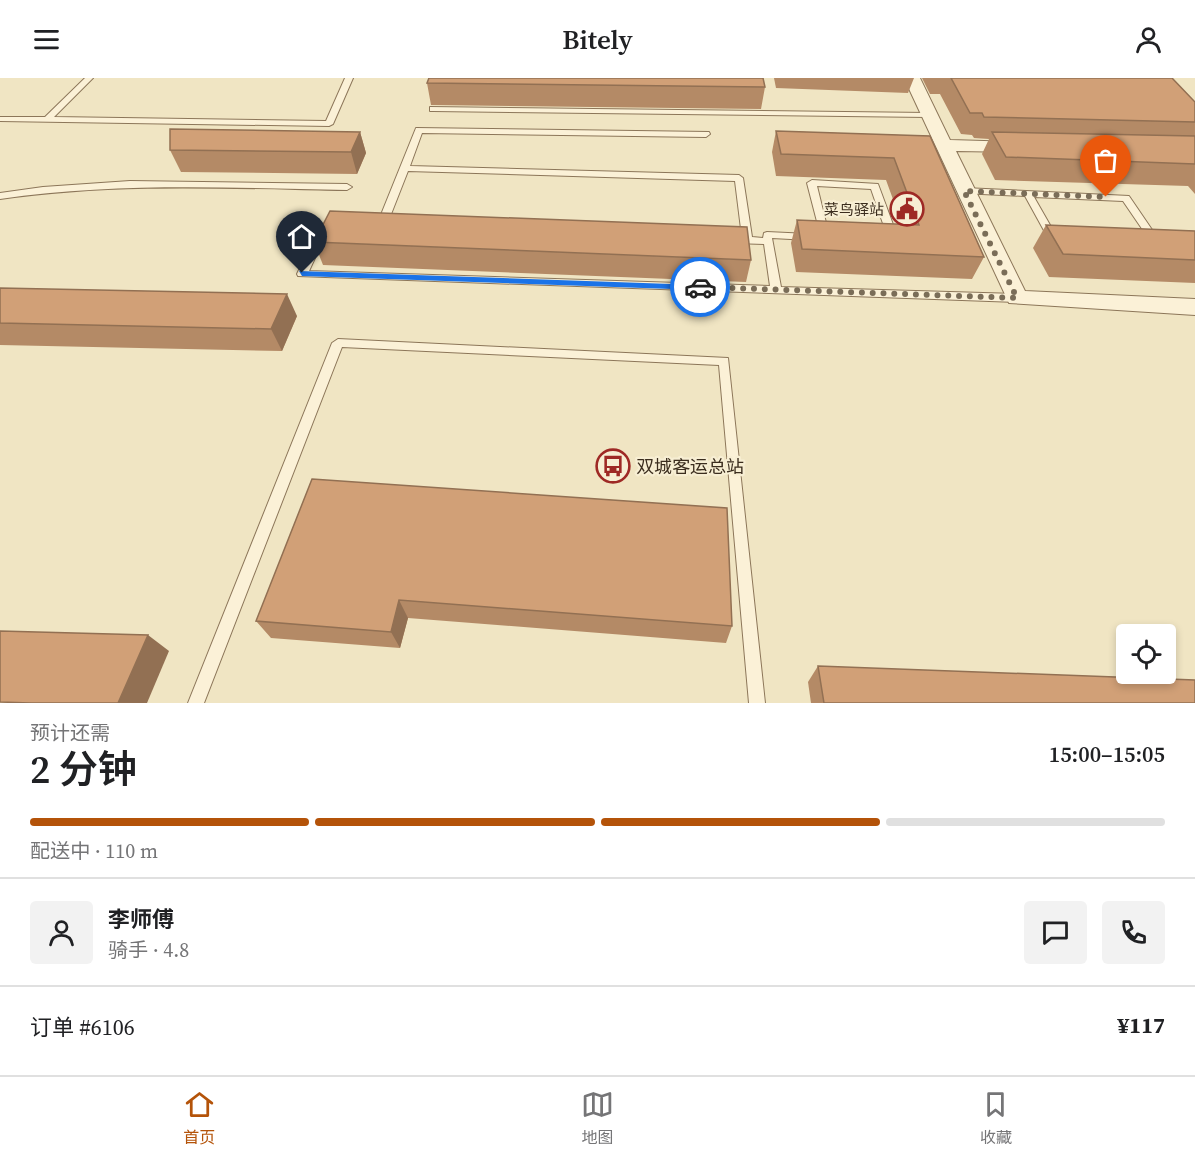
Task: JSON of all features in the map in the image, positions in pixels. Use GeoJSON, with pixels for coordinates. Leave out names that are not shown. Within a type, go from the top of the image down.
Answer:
{"type":"FeatureCollection","features":[{"type":"Feature","properties":{"kind":"street"},"geometry":{"type":"LineString","coordinates":[[912,78],[1017,298],[1195,307]]}},
{"type":"Feature","properties":{"kind":"street"},"geometry":{"type":"LineString","coordinates":[[942,145],[1034,147]]}},
{"type":"Feature","properties":{"kind":"lane"},"geometry":{"type":"LineString","coordinates":[[48,119],[89,78]]}},
{"type":"Feature","properties":{"kind":"lane"},"geometry":{"type":"LineString","coordinates":[[0,119],[329,124],[349,78]]}},
{"type":"Feature","properties":{"kind":"lane"},"geometry":{"type":"LineString","coordinates":[[433,109],[928,115]]}},
{"type":"Feature","properties":{"kind":"lane"},"geometry":{"type":"LineString","coordinates":[[392,228],[381,227],[419,130],[706,134]]}},
{"type":"Feature","properties":{"kind":"lane"},"geometry":{"type":"LineString","coordinates":[[405,168],[739,178],[747,240]]}},
{"type":"Feature","properties":{"kind":"lane"},"geometry":{"type":"LineString","coordinates":[[825,238],[812,183],[875,186],[894,240],[882,239]]}},
{"type":"Feature","properties":{"kind":"lane"},"geometry":{"type":"LineString","coordinates":[[0,196],[49,188],[122,185],[348,187]]}},
{"type":"Feature","properties":{"kind":"lane"},"geometry":{"type":"LineString","coordinates":[[964,191],[1126,198],[1155,240],[1144,239]]}},
{"type":"Feature","properties":{"kind":"lane"},"geometry":{"type":"LineString","coordinates":[[1028,194],[1050,234],[1062,235]]}},
{"type":"Feature","properties":{"kind":"lane"},"geometry":{"type":"LineString","coordinates":[[327,221],[302,273],[1017,298]]}},
{"type":"Feature","properties":{"kind":"lane"},"geometry":{"type":"LineString","coordinates":[[776,290],[767,235],[836,238]]}},
{"type":"Feature","properties":{"kind":"lane"},"geometry":{"type":"LineString","coordinates":[[723,239],[768,242]]}},
{"type":"Feature","properties":{"kind":"lane"},"geometry":{"type":"LineString","coordinates":[[196,703],[338,343],[724,361],[757,703]]}},
{"type":"Feature","properties":{"kind":"building"},"geometry":{"type":"Polygon","coordinates":[[[429,78],[763,78],[765,87],[427,83],[429,78]]]}},
{"type":"Feature","properties":{"kind":"building"},"geometry":{"type":"Polygon","coordinates":[[[951,78],[1172,78],[1195,102],[1195,122],[984,117],[982,113],[970,113],[951,78]]]}},
{"type":"Feature","properties":{"kind":"building"},"geometry":{"type":"Polygon","coordinates":[[[170,129],[360,132],[351,152],[170,150],[170,129]]]}},
{"type":"Feature","properties":{"kind":"building"},"geometry":{"type":"Polygon","coordinates":[[[776,131],[930,136],[984,257],[802,249],[797,220],[919,225],[894,158],[781,154],[776,131]]]}},
{"type":"Feature","properties":{"kind":"building"},"geometry":{"type":"Polygon","coordinates":[[[992,132],[1195,136],[1195,164],[1006,157],[992,132]]]}},
{"type":"Feature","properties":{"kind":"building"},"geometry":{"type":"Polygon","coordinates":[[[330,211],[747,227],[751,260],[314,242],[330,211]]]}},
{"type":"Feature","properties":{"kind":"building"},"geometry":{"type":"Polygon","coordinates":[[[1046,225],[1195,231],[1195,260],[1063,254],[1046,225]]]}},
{"type":"Feature","properties":{"kind":"building"},"geometry":{"type":"Polygon","coordinates":[[[0,288],[287,294],[271,329],[0,323],[0,288]]]}},
{"type":"Feature","properties":{"kind":"building"},"geometry":{"type":"Polygon","coordinates":[[[312,479],[727,508],[732,626],[399,600],[391,632],[256,621],[312,479]]]}},
{"type":"Feature","properties":{"kind":"building"},"geometry":{"type":"Polygon","coordinates":[[[0,631],[148,635],[118,703],[31,703],[0,702],[0,631]]]}},
{"type":"Feature","properties":{"kind":"building"},"geometry":{"type":"Polygon","coordinates":[[[818,666],[1116,677],[1116,684],[1176,684],[1176,679],[1195,680],[1195,703],[824,703],[818,666]]]}},
{"type":"Feature","properties":{"kind":"way so far"},"geometry":{"type":"LineString","coordinates":[[700,287],[1017,298],[964,191],[1106,197]]}},
{"type":"Feature","properties":{"kind":"place","name":"菜鸟驿站"},"geometry":{"type":"Point","coordinates":[907,209]}},
{"type":"Feature","properties":{"kind":"place","name":"双城客运总站"},"geometry":{"type":"Point","coordinates":[613,466]}},
{"type":"Feature","properties":{"kind":"route"},"geometry":{"type":"LineString","coordinates":[[302,273],[700,287]]}}]}
